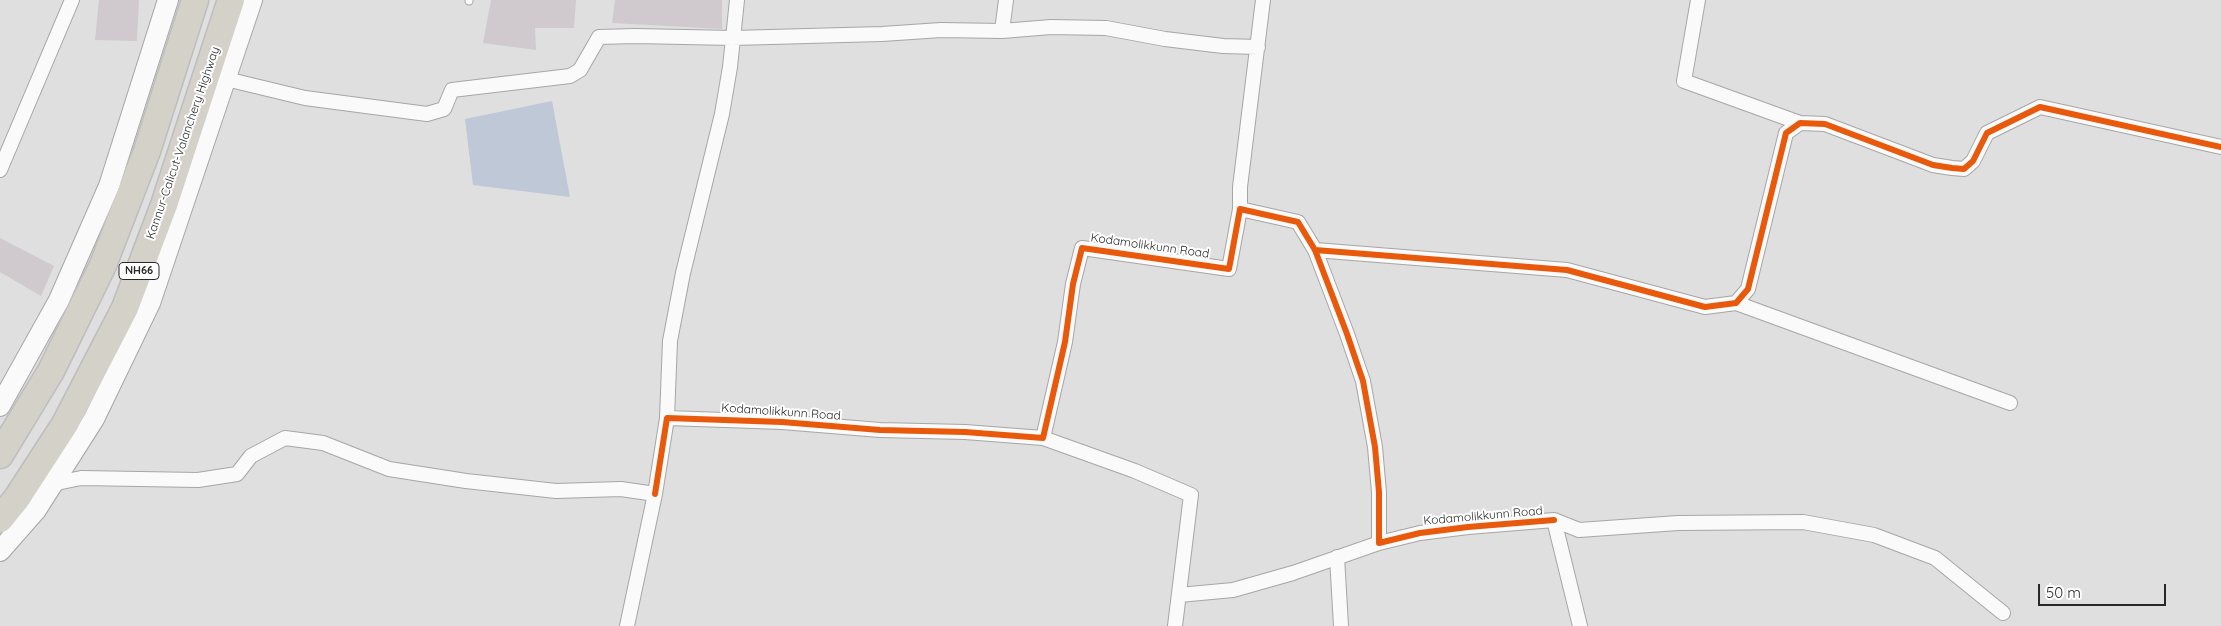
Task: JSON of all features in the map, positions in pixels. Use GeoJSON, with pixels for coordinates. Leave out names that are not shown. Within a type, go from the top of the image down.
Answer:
{"type":"FeatureCollection","features":[{"type":"Feature","properties":{"kind":"highway","name":"NH66"},"geometry":{"type":"LineString","coordinates":[[0,455],[51,372],[103,265],[147,151],[195,0]]}},
{"type":"Feature","properties":{"kind":"highway","name":"Kannur-Calicut-Valanchery Highway"},"geometry":{"type":"LineString","coordinates":[[0,519],[17,498],[65,424],[125,308],[164,205],[231,0]]}},
{"type":"Feature","properties":{"kind":"street"},"geometry":{"type":"LineString","coordinates":[[0,170],[72,0]]}},
{"type":"Feature","properties":{"kind":"street"},"geometry":{"type":"LineString","coordinates":[[0,406],[60,300],[109,186],[168,0]]}},
{"type":"Feature","properties":{"kind":"street"},"geometry":{"type":"LineString","coordinates":[[0,551],[36,510],[94,419],[150,303],[252,0]]}},
{"type":"Feature","properties":{"kind":"street"},"geometry":{"type":"LineString","coordinates":[[627,626],[655,494],[667,418],[670,341],[683,273],[722,114],[737,0]]}},
{"type":"Feature","properties":{"kind":"street"},"geometry":{"type":"LineString","coordinates":[[1002,31],[1006,0]]}},
{"type":"Feature","properties":{"kind":"street"},"geometry":{"type":"LineString","coordinates":[[1263,0],[1240,187],[1240,209],[1298,222],[1315,250],[1363,381],[1375,447],[1379,492],[1379,543]]}},
{"type":"Feature","properties":{"kind":"street"},"geometry":{"type":"LineString","coordinates":[[1698,0],[1684,81],[1800,123],[1825,124],[1933,165],[1964,169],[1973,161],[1986,133],[2040,107],[2221,148]]}},
{"type":"Feature","properties":{"kind":"street"},"geometry":{"type":"LineString","coordinates":[[226,79],[305,98],[426,114],[444,109],[452,90],[570,76],[580,70],[599,37],[733,38],[882,34],[941,30],[1002,31],[1051,27],[1106,28],[1166,39],[1223,46],[1258,47]]}},
{"type":"Feature","properties":{"kind":"street"},"geometry":{"type":"LineString","coordinates":[[1736,302],[1748,289],[1786,133],[1800,123]]}},
{"type":"Feature","properties":{"kind":"street","name":"Kodamolikkunn Road"},"geometry":{"type":"LineString","coordinates":[[667,418],[782,422],[880,430],[965,432],[1044,438],[1065,342],[1073,284],[1082,248],[1229,269],[1240,209]]}},
{"type":"Feature","properties":{"kind":"street"},"geometry":{"type":"LineString","coordinates":[[1315,250],[1567,270],[1705,307],[1736,302],[2010,403]]}},
{"type":"Feature","properties":{"kind":"street"},"geometry":{"type":"LineString","coordinates":[[52,484],[81,478],[198,480],[237,474],[251,456],[285,438],[323,443],[390,469],[466,481],[556,491],[621,489],[655,494]]}},
{"type":"Feature","properties":{"kind":"street"},"geometry":{"type":"LineString","coordinates":[[1044,438],[1135,471],[1191,495],[1176,626]]}},
{"type":"Feature","properties":{"kind":"street"},"geometry":{"type":"LineString","coordinates":[[1554,520],[1579,530],[1678,524],[1803,522],[1874,535],[1935,558],[2004,613]]}},
{"type":"Feature","properties":{"kind":"street"},"geometry":{"type":"LineString","coordinates":[[1554,520],[1580,626]]}},
{"type":"Feature","properties":{"kind":"street","name":"Kodamolikkunn Road"},"geometry":{"type":"LineString","coordinates":[[1179,595],[1233,590],[1379,543],[1420,533],[1554,520]]}},
{"type":"Feature","properties":{"kind":"street"},"geometry":{"type":"LineString","coordinates":[[1337,557],[1341,626]]}},
{"type":"Feature","properties":{"kind":"shaded area"},"geometry":{"type":"Polygon","coordinates":[[[552,101],[570,197],[473,185],[465,119],[552,101]]]}},
{"type":"Feature","properties":{"kind":"building"},"geometry":{"type":"Polygon","coordinates":[[[99,0],[139,0],[137,41],[95,40],[99,0]]]}},
{"type":"Feature","properties":{"kind":"building"},"geometry":{"type":"Polygon","coordinates":[[[491,0],[576,0],[574,28],[535,28],[536,50],[483,43],[491,0]]]}},
{"type":"Feature","properties":{"kind":"building"},"geometry":{"type":"Polygon","coordinates":[[[615,0],[722,0],[722,29],[612,23],[615,0]]]}},
{"type":"Feature","properties":{"kind":"building"},"geometry":{"type":"Polygon","coordinates":[[[0,238],[54,266],[41,296],[0,272],[0,238]]]}},
{"type":"Feature","properties":{"kind":"cycle path"},"geometry":{"type":"LineString","coordinates":[[1315,250],[1567,270],[1705,307],[1736,303],[1748,289],[1786,133],[1800,123],[1825,124],[1933,165],[1964,169],[1973,161],[1987,133],[2040,107],[2221,147]]}},
{"type":"Feature","properties":{"kind":"cycle path"},"geometry":{"type":"LineString","coordinates":[[655,494],[667,418],[782,422],[880,430],[965,432],[1043,438],[1065,342],[1073,284],[1082,248],[1229,269],[1240,209],[1298,222],[1315,250],[1363,381],[1375,447],[1379,492],[1379,543],[1420,533],[1554,520]]}}]}
